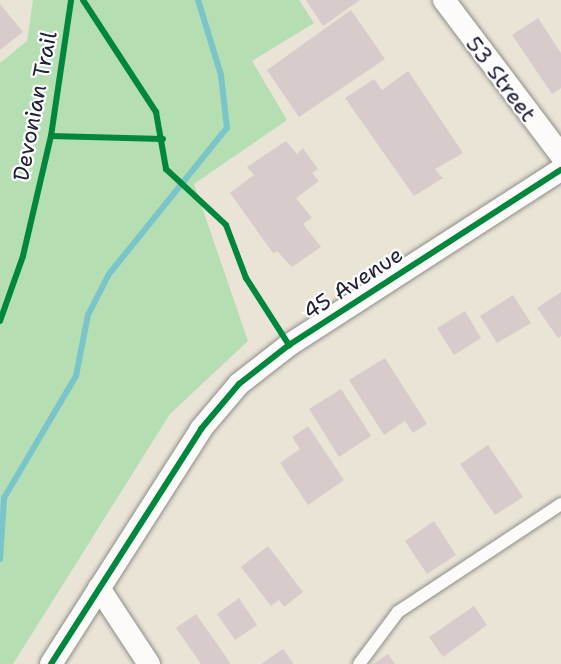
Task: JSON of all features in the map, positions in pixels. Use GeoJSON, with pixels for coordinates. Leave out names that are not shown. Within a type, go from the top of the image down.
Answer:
{"type":"FeatureCollection","features":[{"type":"Feature","properties":{"kind":"street","name":"53 Street"},"geometry":{"type":"LineString","coordinates":[[453,3],[561,155]]}},
{"type":"Feature","properties":{"kind":"street","name":"45 Avenue"},"geometry":{"type":"LineString","coordinates":[[51,664],[201,429],[238,384],[289,345],[561,170]]}},
{"type":"Feature","properties":{"kind":"street"},"geometry":{"type":"LineString","coordinates":[[99,588],[148,664]]}},
{"type":"Feature","properties":{"kind":"lane"},"geometry":{"type":"LineString","coordinates":[[359,664],[398,612],[561,504]]}},
{"type":"Feature","properties":{"kind":"green space"},"geometry":{"type":"Polygon","coordinates":[[[33,0],[299,0],[314,23],[252,61],[287,120],[194,184],[248,341],[170,414],[13,664],[0,664],[0,63],[27,41],[33,0]]]}},
{"type":"Feature","properties":{"kind":"building"},"geometry":{"type":"Polygon","coordinates":[[[306,0],[360,0],[323,26],[306,0]]]}},
{"type":"Feature","properties":{"kind":"building"},"geometry":{"type":"Polygon","coordinates":[[[0,4],[23,32],[0,50],[0,4]]]}},
{"type":"Feature","properties":{"kind":"building"},"geometry":{"type":"Polygon","coordinates":[[[351,10],[385,59],[299,117],[267,70],[351,10]]]}},
{"type":"Feature","properties":{"kind":"building"},"geometry":{"type":"Polygon","coordinates":[[[538,18],[561,53],[561,88],[552,94],[512,35],[538,18]]]}},
{"type":"Feature","properties":{"kind":"building"},"geometry":{"type":"Polygon","coordinates":[[[408,71],[463,153],[435,169],[443,178],[414,196],[345,98],[374,79],[382,90],[408,71]]]}},
{"type":"Feature","properties":{"kind":"building"},"geometry":{"type":"Polygon","coordinates":[[[286,141],[297,154],[303,148],[318,169],[312,173],[319,181],[296,198],[312,218],[303,224],[321,247],[292,267],[277,251],[273,253],[230,193],[254,175],[247,167],[286,141]]]}},
{"type":"Feature","properties":{"kind":"building"},"geometry":{"type":"Polygon","coordinates":[[[561,292],[561,336],[558,338],[537,308],[561,292]]]}},
{"type":"Feature","properties":{"kind":"building"},"geometry":{"type":"Polygon","coordinates":[[[513,295],[531,323],[497,343],[480,316],[513,295]]]}},
{"type":"Feature","properties":{"kind":"building"},"geometry":{"type":"Polygon","coordinates":[[[465,311],[481,338],[454,355],[437,328],[465,311]]]}},
{"type":"Feature","properties":{"kind":"building"},"geometry":{"type":"Polygon","coordinates":[[[385,358],[427,424],[413,433],[405,421],[384,435],[349,380],[385,358]]]}},
{"type":"Feature","properties":{"kind":"building"},"geometry":{"type":"Polygon","coordinates":[[[341,389],[371,436],[339,457],[309,409],[341,389]]]}},
{"type":"Feature","properties":{"kind":"building"},"geometry":{"type":"Polygon","coordinates":[[[308,426],[344,480],[308,505],[280,463],[300,449],[292,437],[308,426]]]}},
{"type":"Feature","properties":{"kind":"building"},"geometry":{"type":"Polygon","coordinates":[[[488,445],[523,497],[495,515],[460,464],[488,445]]]}},
{"type":"Feature","properties":{"kind":"building"},"geometry":{"type":"Polygon","coordinates":[[[434,521],[456,555],[427,574],[405,541],[434,521]]]}},
{"type":"Feature","properties":{"kind":"building"},"geometry":{"type":"Polygon","coordinates":[[[268,546],[303,592],[284,607],[279,600],[271,606],[241,567],[268,546]]]}},
{"type":"Feature","properties":{"kind":"building"},"geometry":{"type":"Polygon","coordinates":[[[239,598],[257,625],[235,640],[217,614],[239,598]]]}},
{"type":"Feature","properties":{"kind":"building"},"geometry":{"type":"Polygon","coordinates":[[[474,606],[487,625],[443,657],[429,637],[474,606]]]}},
{"type":"Feature","properties":{"kind":"building"},"geometry":{"type":"Polygon","coordinates":[[[196,614],[231,664],[201,664],[176,628],[196,614]]]}},
{"type":"Feature","properties":{"kind":"building"},"geometry":{"type":"Polygon","coordinates":[[[283,649],[294,664],[261,664],[283,649]]]}},
{"type":"Feature","properties":{"kind":"building"},"geometry":{"type":"Polygon","coordinates":[[[388,654],[395,664],[373,664],[388,654]]]}},
{"type":"Feature","properties":{"kind":"waterway"},"geometry":{"type":"LineString","coordinates":[[0,559],[4,498],[76,376],[88,315],[109,274],[227,128],[221,75],[198,0]]}},
{"type":"Feature","properties":{"kind":"cycle path","name":"Devonian Trail"},"geometry":{"type":"LineString","coordinates":[[0,321],[23,256],[51,136],[71,0]]}},
{"type":"Feature","properties":{"kind":"cycle path"},"geometry":{"type":"LineString","coordinates":[[83,0],[156,112],[166,169],[226,225],[246,278],[289,345]]}},
{"type":"Feature","properties":{"kind":"cycle path","name":"Devonian Trail"},"geometry":{"type":"LineString","coordinates":[[51,136],[163,139]]}},
{"type":"Feature","properties":{"kind":"cycle path"},"geometry":{"type":"LineString","coordinates":[[51,664],[201,429],[239,384],[289,345],[561,170]]}}]}
